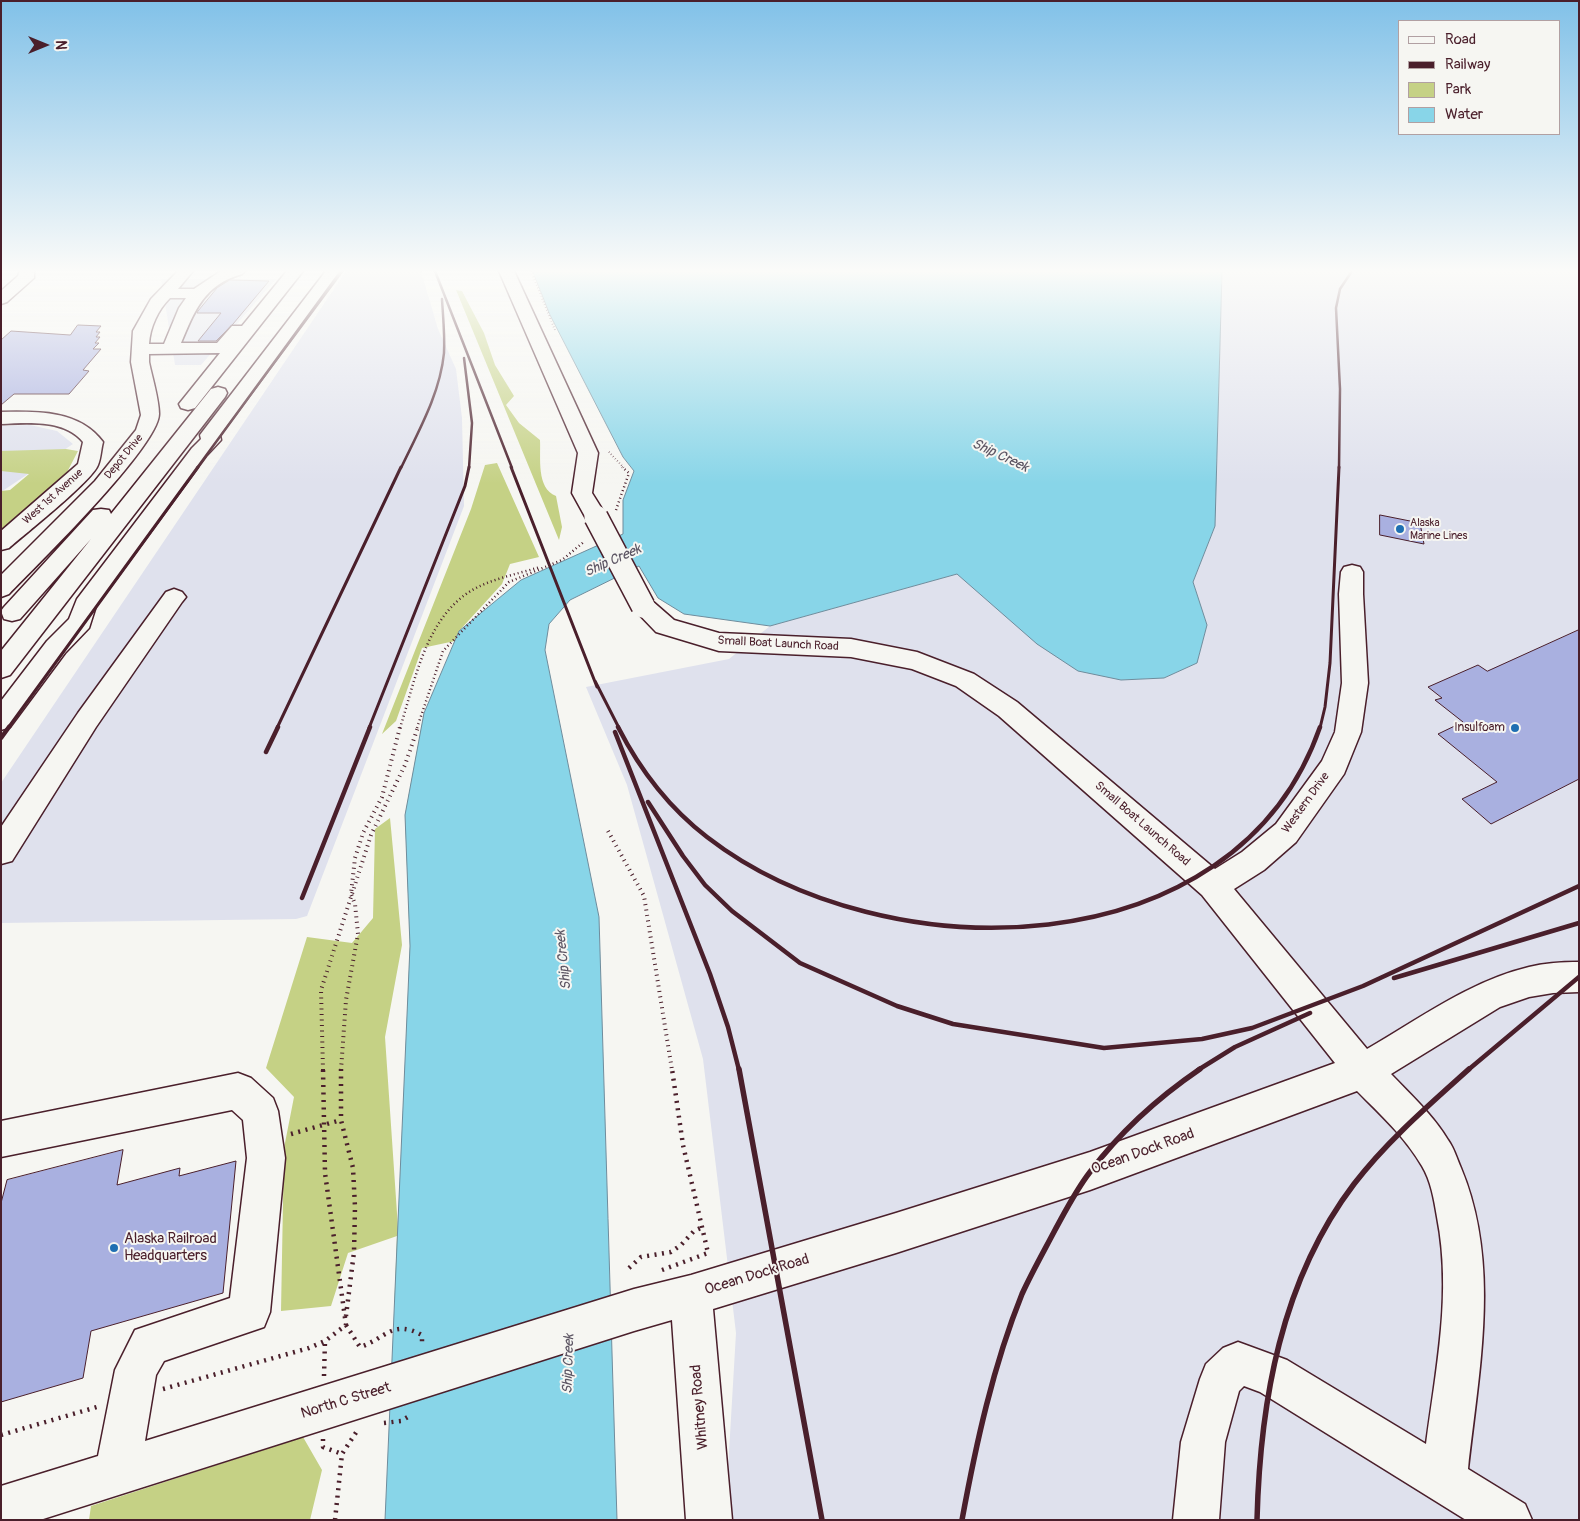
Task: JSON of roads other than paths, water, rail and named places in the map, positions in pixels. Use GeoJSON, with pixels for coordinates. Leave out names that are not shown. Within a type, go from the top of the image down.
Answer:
{"type":"FeatureCollection","features":[{"type":"Feature","properties":{"kind":"street","name":"Depot Drive"},"geometry":{"type":"LineString","coordinates":[[1,589],[102,485],[145,431],[150,416],[140,362],[140,342]]}},
{"type":"Feature","properties":{"kind":"street"},"geometry":{"type":"LineString","coordinates":[[170,349],[173,342]]}},
{"type":"Feature","properties":{"kind":"street"},"geometry":{"type":"LineString","coordinates":[[172,408],[227,342]]}},
{"type":"Feature","properties":{"kind":"street"},"geometry":{"type":"LineString","coordinates":[[12,612],[99,518],[239,342]]}},
{"type":"Feature","properties":{"kind":"street"},"geometry":{"type":"LineString","coordinates":[[1,669],[258,342]]}},
{"type":"Feature","properties":{"kind":"street"},"geometry":{"type":"LineString","coordinates":[[1,720],[56,647],[80,622],[85,605],[199,452],[211,440],[210,435],[280,342]]}},
{"type":"Feature","properties":{"kind":"street","name":"Small Boat Launch Road"},"geometry":{"type":"LineString","coordinates":[[538,342],[588,453],[582,493],[643,606],[665,626],[719,642],[851,648],[916,661],[965,680],[1008,709],[1213,886]]}},
{"type":"Feature","properties":{"kind":"street"},"geometry":{"type":"LineString","coordinates":[[140,350],[222,348]]}},
{"type":"Feature","properties":{"kind":"street","name":"West 1st Avenue"},"geometry":{"type":"LineString","coordinates":[[1,418],[42,418],[68,423],[84,431],[93,442],[88,466],[1,543]]}},
{"type":"Feature","properties":{"kind":"street","name":"Western Drive"},"geometry":{"type":"LineString","coordinates":[[1213,886],[1253,861],[1286,833],[1334,766],[1348,732],[1356,683],[1351,594],[1352,572]]}},
{"type":"Feature","properties":{"kind":"street"},"geometry":{"type":"LineString","coordinates":[[1,852],[87,720],[174,598]]}},
{"type":"Feature","properties":{"kind":"street"},"geometry":{"type":"LineString","coordinates":[[1213,886],[1363,1071],[1412,1120],[1436,1154],[1452,1193],[1463,1248],[1464,1317],[1444,1480]]}},
{"type":"Feature","properties":{"kind":"street","name":"Ocean Dock Road"},"geometry":{"type":"LineString","coordinates":[[661,1303],[896,1233],[1090,1171],[1363,1071],[1490,995],[1529,982],[1553,978],[1579,977]]}},
{"type":"Feature","properties":{"kind":"street"},"geometry":{"type":"LineString","coordinates":[[1,1139],[238,1091],[260,1110],[266,1158],[249,1312],[150,1346],[136,1370],[117,1472]]}},
{"type":"Feature","properties":{"kind":"street","name":"North C Street"},"geometry":{"type":"LineString","coordinates":[[1,1509],[117,1472],[366,1410],[661,1303]]}},
{"type":"Feature","properties":{"kind":"street","name":"Whitney Road"},"geometry":{"type":"LineString","coordinates":[[661,1303],[709,1520]]}},
{"type":"Feature","properties":{"kind":"street"},"geometry":{"type":"LineString","coordinates":[[1196,1520],[1204,1442],[1221,1379],[1238,1362],[1272,1374],[1509,1520]]}},
{"type":"Feature","properties":{"kind":"water","name":"Ship Creek"},"geometry":{"type":"Polygon","coordinates":[[[564,342],[1220,342],[1215,526],[1193,582],[1207,625],[1197,663],[1164,678],[1121,680],[1078,671],[1037,644],[957,574],[770,626],[684,614],[658,598],[639,566],[570,600],[549,624],[545,650],[599,917],[617,1520],[385,1520],[410,946],[405,815],[424,713],[459,631],[521,580],[623,534],[623,500],[634,471],[623,457],[564,342]]]}},
{"type":"Feature","properties":{"kind":"railway"},"geometry":{"type":"LineString","coordinates":[[197,468],[289,342]]}},
{"type":"Feature","properties":{"kind":"railway"},"geometry":{"type":"LineString","coordinates":[[401,468],[433,398],[442,368],[444,342]]}},
{"type":"Feature","properties":{"kind":"railway"},"geometry":{"type":"LineString","coordinates":[[463,342],[512,468]]}},
{"type":"Feature","properties":{"kind":"railway"},"geometry":{"type":"LineString","coordinates":[[1338,342],[1340,389],[1339,468]]}},
{"type":"Feature","properties":{"kind":"railway"},"geometry":{"type":"LineString","coordinates":[[464,358],[472,423],[469,468]]}},
{"type":"Feature","properties":{"kind":"railway"},"geometry":{"type":"LineString","coordinates":[[8,728],[198,467]]}},
{"type":"Feature","properties":{"kind":"railway"},"geometry":{"type":"LineString","coordinates":[[277,728],[401,467]]}},
{"type":"Feature","properties":{"kind":"railway"},"geometry":{"type":"LineString","coordinates":[[369,728],[465,486],[469,467]]}},
{"type":"Feature","properties":{"kind":"railway"},"geometry":{"type":"LineString","coordinates":[[511,467],[597,687]]}},
{"type":"Feature","properties":{"kind":"railway"},"geometry":{"type":"LineString","coordinates":[[1320,728],[1325,707],[1330,663],[1339,467]]}},
{"type":"Feature","properties":{"kind":"railway"},"geometry":{"type":"LineString","coordinates":[[595,681],[619,728]]}},
{"type":"Feature","properties":{"kind":"railway"},"geometry":{"type":"LineString","coordinates":[[1,738],[9,727]]}},
{"type":"Feature","properties":{"kind":"railway"},"geometry":{"type":"LineString","coordinates":[[266,752],[278,727]]}},
{"type":"Feature","properties":{"kind":"railway"},"geometry":{"type":"LineString","coordinates":[[302,898],[370,727]]}},
{"type":"Feature","properties":{"kind":"railway"},"geometry":{"type":"LineString","coordinates":[[618,727],[656,787],[680,813],[707,837],[781,882],[866,912],[957,926],[1048,925],[1136,905],[1214,866],[1277,807],[1320,727]]}},
{"type":"Feature","properties":{"kind":"railway"},"geometry":{"type":"LineString","coordinates":[[615,732],[710,974],[728,1027],[739,1070]]}},
{"type":"Feature","properties":{"kind":"railway"},"geometry":{"type":"LineString","coordinates":[[648,802],[683,856],[705,885],[732,911],[800,963],[897,1006],[953,1024],[1104,1048],[1202,1039],[1252,1028],[1363,986],[1579,886]]}},
{"type":"Feature","properties":{"kind":"railway"},"geometry":{"type":"LineString","coordinates":[[1394,978],[1579,923]]}},
{"type":"Feature","properties":{"kind":"railway"},"geometry":{"type":"LineString","coordinates":[[1468,1070],[1579,977]]}},
{"type":"Feature","properties":{"kind":"railway"},"geometry":{"type":"LineString","coordinates":[[1198,1070],[1235,1047],[1310,1013]]}},
{"type":"Feature","properties":{"kind":"railway"},"geometry":{"type":"LineString","coordinates":[[739,1069],[822,1520]]}},
{"type":"Feature","properties":{"kind":"railway"},"geometry":{"type":"LineString","coordinates":[[962,1520],[979,1434],[1002,1349],[1022,1294],[1038,1262],[1076,1193],[1102,1157],[1141,1116],[1200,1069]]}},
{"type":"Feature","properties":{"kind":"railway"},"geometry":{"type":"LineString","coordinates":[[1257,1520],[1263,1431],[1270,1387],[1279,1344],[1292,1301],[1308,1260],[1329,1221],[1367,1168],[1409,1124],[1469,1069]]}},
{"type":"Feature","properties":{"kind":"place","name":"Alaska Marine Lines"},"geometry":{"type":"Point","coordinates":[1400,529]}},
{"type":"Feature","properties":{"kind":"place","name":"Insulfoam"},"geometry":{"type":"Point","coordinates":[1515,728]}},
{"type":"Feature","properties":{"kind":"place","name":"Alaska Railroad Headquarters"},"geometry":{"type":"Point","coordinates":[114,1248]}}]}
